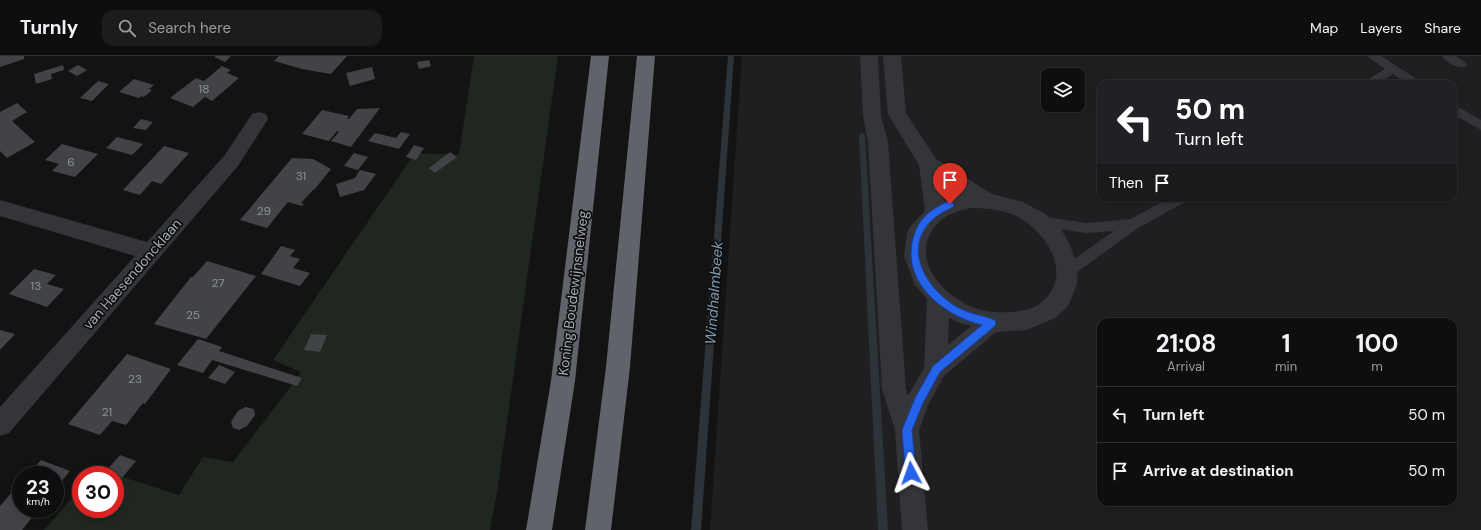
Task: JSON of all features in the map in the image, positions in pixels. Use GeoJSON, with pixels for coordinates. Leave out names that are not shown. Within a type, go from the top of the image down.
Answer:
{"type":"FeatureCollection","features":[{"type":"Feature","properties":{"kind":"highway","name":"Koning Boudewijnsnelweg"},"geometry":{"type":"LineString","coordinates":[[539,530],[562,381],[600,56]]}},
{"type":"Feature","properties":{"kind":"highway"},"geometry":{"type":"LineString","coordinates":[[598,530],[618,367],[646,56]]}},
{"type":"Feature","properties":{"kind":"street"},"geometry":{"type":"LineString","coordinates":[[869,56],[872,116],[878,142],[894,389],[907,430],[915,530]]}},
{"type":"Feature","properties":{"kind":"street"},"geometry":{"type":"LineString","coordinates":[[892,56],[897,114],[929,164],[986,200]]}},
{"type":"Feature","properties":{"kind":"street","name":"van Haesendoncklaan"},"geometry":{"type":"LineString","coordinates":[[0,425],[231,161],[259,119]]}},
{"type":"Feature","properties":{"kind":"street"},"geometry":{"type":"LineString","coordinates":[[929,164],[935,212]]}},
{"type":"Feature","properties":{"kind":"street"},"geometry":{"type":"LineString","coordinates":[[967,200],[986,200],[1023,210],[1040,221],[1055,235],[1064,253],[1068,271],[1065,289],[1054,305],[1038,317],[1016,323],[991,323],[972,318],[953,310],[938,298],[923,281],[915,262],[915,242],[922,226],[935,212],[950,204],[967,200]]}},
{"type":"Feature","properties":{"kind":"street"},"geometry":{"type":"LineString","coordinates":[[0,208],[152,252]]}},
{"type":"Feature","properties":{"kind":"street"},"geometry":{"type":"LineString","coordinates":[[936,369],[938,298]]}},
{"type":"Feature","properties":{"kind":"street"},"geometry":{"type":"LineString","coordinates":[[907,430],[918,401],[936,369],[991,323]]}},
{"type":"Feature","properties":{"kind":"lane"},"geometry":{"type":"LineString","coordinates":[[1373,56],[1410,80]]}},
{"type":"Feature","properties":{"kind":"lane"},"geometry":{"type":"LineString","coordinates":[[1448,56],[1461,64]]}},
{"type":"Feature","properties":{"kind":"lane"},"geometry":{"type":"LineString","coordinates":[[1376,80],[1393,69]]}},
{"type":"Feature","properties":{"kind":"lane"},"geometry":{"type":"LineString","coordinates":[[1457,111],[1481,126]]}},
{"type":"Feature","properties":{"kind":"lane"},"geometry":{"type":"LineString","coordinates":[[1068,271],[1133,224],[1173,202]]}},
{"type":"Feature","properties":{"kind":"lane"},"geometry":{"type":"LineString","coordinates":[[1040,221],[1086,228],[1133,224]]}},
{"type":"Feature","properties":{"kind":"shaded area"},"geometry":{"type":"Polygon","coordinates":[[[474,56],[558,56],[497,493],[490,530],[44,530],[55,518],[64,518],[64,507],[72,498],[72,518],[124,518],[124,477],[179,495],[203,457],[233,462],[301,372],[273,360],[415,153],[459,155],[474,56]]]}},
{"type":"Feature","properties":{"kind":"shaded area"},"geometry":{"type":"Polygon","coordinates":[[[742,56],[1481,56],[1481,530],[710,530],[742,56]]]}},
{"type":"Feature","properties":{"kind":"building"},"geometry":{"type":"Polygon","coordinates":[[[0,56],[24,56],[24,59],[0,67],[0,56]]]}},
{"type":"Feature","properties":{"kind":"building"},"geometry":{"type":"Polygon","coordinates":[[[231,56],[225,62],[214,57],[231,56]]]}},
{"type":"Feature","properties":{"kind":"building"},"geometry":{"type":"Polygon","coordinates":[[[279,56],[347,56],[331,74],[302,69],[274,61],[279,56]]]}},
{"type":"Feature","properties":{"kind":"building"},"geometry":{"type":"Polygon","coordinates":[[[429,60],[431,66],[419,69],[417,62],[429,60]]]}},
{"type":"Feature","properties":{"kind":"building"},"geometry":{"type":"Polygon","coordinates":[[[63,65],[64,70],[51,74],[52,79],[36,84],[34,74],[63,65]]]}},
{"type":"Feature","properties":{"kind":"building"},"geometry":{"type":"Polygon","coordinates":[[[78,65],[87,70],[77,76],[68,71],[78,65]]]}},
{"type":"Feature","properties":{"kind":"building"},"geometry":{"type":"Polygon","coordinates":[[[222,66],[231,70],[227,73],[239,78],[212,101],[205,97],[193,107],[170,98],[196,78],[204,81],[222,66]]]}},
{"type":"Feature","properties":{"kind":"building"},"geometry":{"type":"Polygon","coordinates":[[[372,67],[375,79],[350,86],[346,73],[372,67]]]}},
{"type":"Feature","properties":{"kind":"building"},"geometry":{"type":"Polygon","coordinates":[[[134,79],[154,85],[149,89],[152,90],[144,97],[141,96],[139,98],[119,92],[134,79]]]}},
{"type":"Feature","properties":{"kind":"building"},"geometry":{"type":"Polygon","coordinates":[[[98,81],[109,84],[92,101],[80,98],[98,81]]]}},
{"type":"Feature","properties":{"kind":"building"},"geometry":{"type":"Polygon","coordinates":[[[17,103],[27,112],[12,121],[35,142],[7,158],[0,151],[0,112],[17,103]]]}},
{"type":"Feature","properties":{"kind":"building"},"geometry":{"type":"Polygon","coordinates":[[[380,108],[351,147],[331,141],[339,132],[337,131],[329,141],[302,134],[322,110],[349,116],[347,119],[349,119],[357,109],[380,108]]]}},
{"type":"Feature","properties":{"kind":"building"},"geometry":{"type":"Polygon","coordinates":[[[141,119],[153,122],[146,130],[133,128],[141,119]]]}},
{"type":"Feature","properties":{"kind":"building"},"geometry":{"type":"Polygon","coordinates":[[[401,132],[410,134],[399,149],[368,141],[375,133],[396,138],[401,132]]]}},
{"type":"Feature","properties":{"kind":"building"},"geometry":{"type":"Polygon","coordinates":[[[117,137],[143,144],[132,155],[106,148],[117,137]]]}},
{"type":"Feature","properties":{"kind":"building"},"geometry":{"type":"Polygon","coordinates":[[[62,144],[98,154],[75,177],[52,171],[59,164],[45,160],[62,144]]]}},
{"type":"Feature","properties":{"kind":"building"},"geometry":{"type":"Polygon","coordinates":[[[414,145],[424,148],[416,160],[406,157],[414,145]]]}},
{"type":"Feature","properties":{"kind":"building"},"geometry":{"type":"Polygon","coordinates":[[[164,146],[189,153],[161,184],[152,181],[140,195],[123,190],[164,146]]]}},
{"type":"Feature","properties":{"kind":"building"},"geometry":{"type":"Polygon","coordinates":[[[450,152],[457,157],[435,173],[429,168],[450,152]]]}},
{"type":"Feature","properties":{"kind":"building"},"geometry":{"type":"Polygon","coordinates":[[[354,153],[368,157],[358,170],[344,166],[354,153]]]}},
{"type":"Feature","properties":{"kind":"building"},"geometry":{"type":"Polygon","coordinates":[[[292,158],[313,159],[331,169],[301,203],[304,204],[302,206],[288,202],[267,228],[240,220],[292,158]]]}},
{"type":"Feature","properties":{"kind":"building"},"geometry":{"type":"Polygon","coordinates":[[[360,170],[376,174],[364,190],[340,197],[336,184],[355,178],[360,170]]]}},
{"type":"Feature","properties":{"kind":"building"},"geometry":{"type":"Polygon","coordinates":[[[281,246],[295,250],[290,256],[300,259],[293,268],[310,273],[300,286],[261,274],[281,246]]]}},
{"type":"Feature","properties":{"kind":"building"},"geometry":{"type":"Polygon","coordinates":[[[207,261],[256,276],[206,339],[154,324],[191,277],[193,277],[207,261]]]}},
{"type":"Feature","properties":{"kind":"building"},"geometry":{"type":"Polygon","coordinates":[[[34,269],[56,275],[47,284],[64,289],[47,307],[9,294],[34,269]]]}},
{"type":"Feature","properties":{"kind":"building"},"geometry":{"type":"Polygon","coordinates":[[[0,330],[15,334],[0,350],[0,330]]]}},
{"type":"Feature","properties":{"kind":"building"},"geometry":{"type":"Polygon","coordinates":[[[311,334],[327,335],[320,352],[304,350],[311,334]]]}},
{"type":"Feature","properties":{"kind":"building"},"geometry":{"type":"Polygon","coordinates":[[[198,339],[222,347],[219,351],[302,378],[297,386],[212,360],[203,373],[177,365],[198,339]]]}},
{"type":"Feature","properties":{"kind":"building"},"geometry":{"type":"Polygon","coordinates":[[[127,354],[171,369],[145,404],[143,403],[126,425],[112,421],[100,435],[68,424],[127,354]]]}},
{"type":"Feature","properties":{"kind":"building"},"geometry":{"type":"Polygon","coordinates":[[[219,365],[235,372],[225,384],[208,378],[219,365]]]}},
{"type":"Feature","properties":{"kind":"building"},"geometry":{"type":"Polygon","coordinates":[[[245,407],[254,409],[255,415],[247,426],[239,430],[233,428],[231,422],[238,411],[245,407]]]}},
{"type":"Feature","properties":{"kind":"building"},"geometry":{"type":"Polygon","coordinates":[[[120,455],[136,461],[124,476],[124,466],[110,466],[120,455]]]}},
{"type":"Feature","properties":{"kind":"building"},"geometry":{"type":"Polygon","coordinates":[[[41,460],[57,466],[36,466],[41,460]]]}},
{"type":"Feature","properties":{"kind":"building"},"geometry":{"type":"Polygon","coordinates":[[[64,469],[70,471],[64,478],[64,469]]]}},
{"type":"Feature","properties":{"kind":"building"},"geometry":{"type":"Polygon","coordinates":[[[12,492],[12,518],[32,518],[22,530],[0,530],[0,506],[12,492]]]}},
{"type":"Feature","properties":{"kind":"waterway","name":"Windhalmbeek"},"geometry":{"type":"LineString","coordinates":[[696,530],[731,56]]}},
{"type":"Feature","properties":{"kind":"waterway"},"geometry":{"type":"LineString","coordinates":[[862,135],[883,530]]}},
{"type":"Feature","properties":{"kind":"route"},"geometry":{"type":"LineString","coordinates":[[911,473],[907,430],[918,401],[936,369],[991,323],[972,318],[953,310],[938,298],[923,281],[915,262],[915,242],[922,226],[935,212],[950,204]]}}]}
